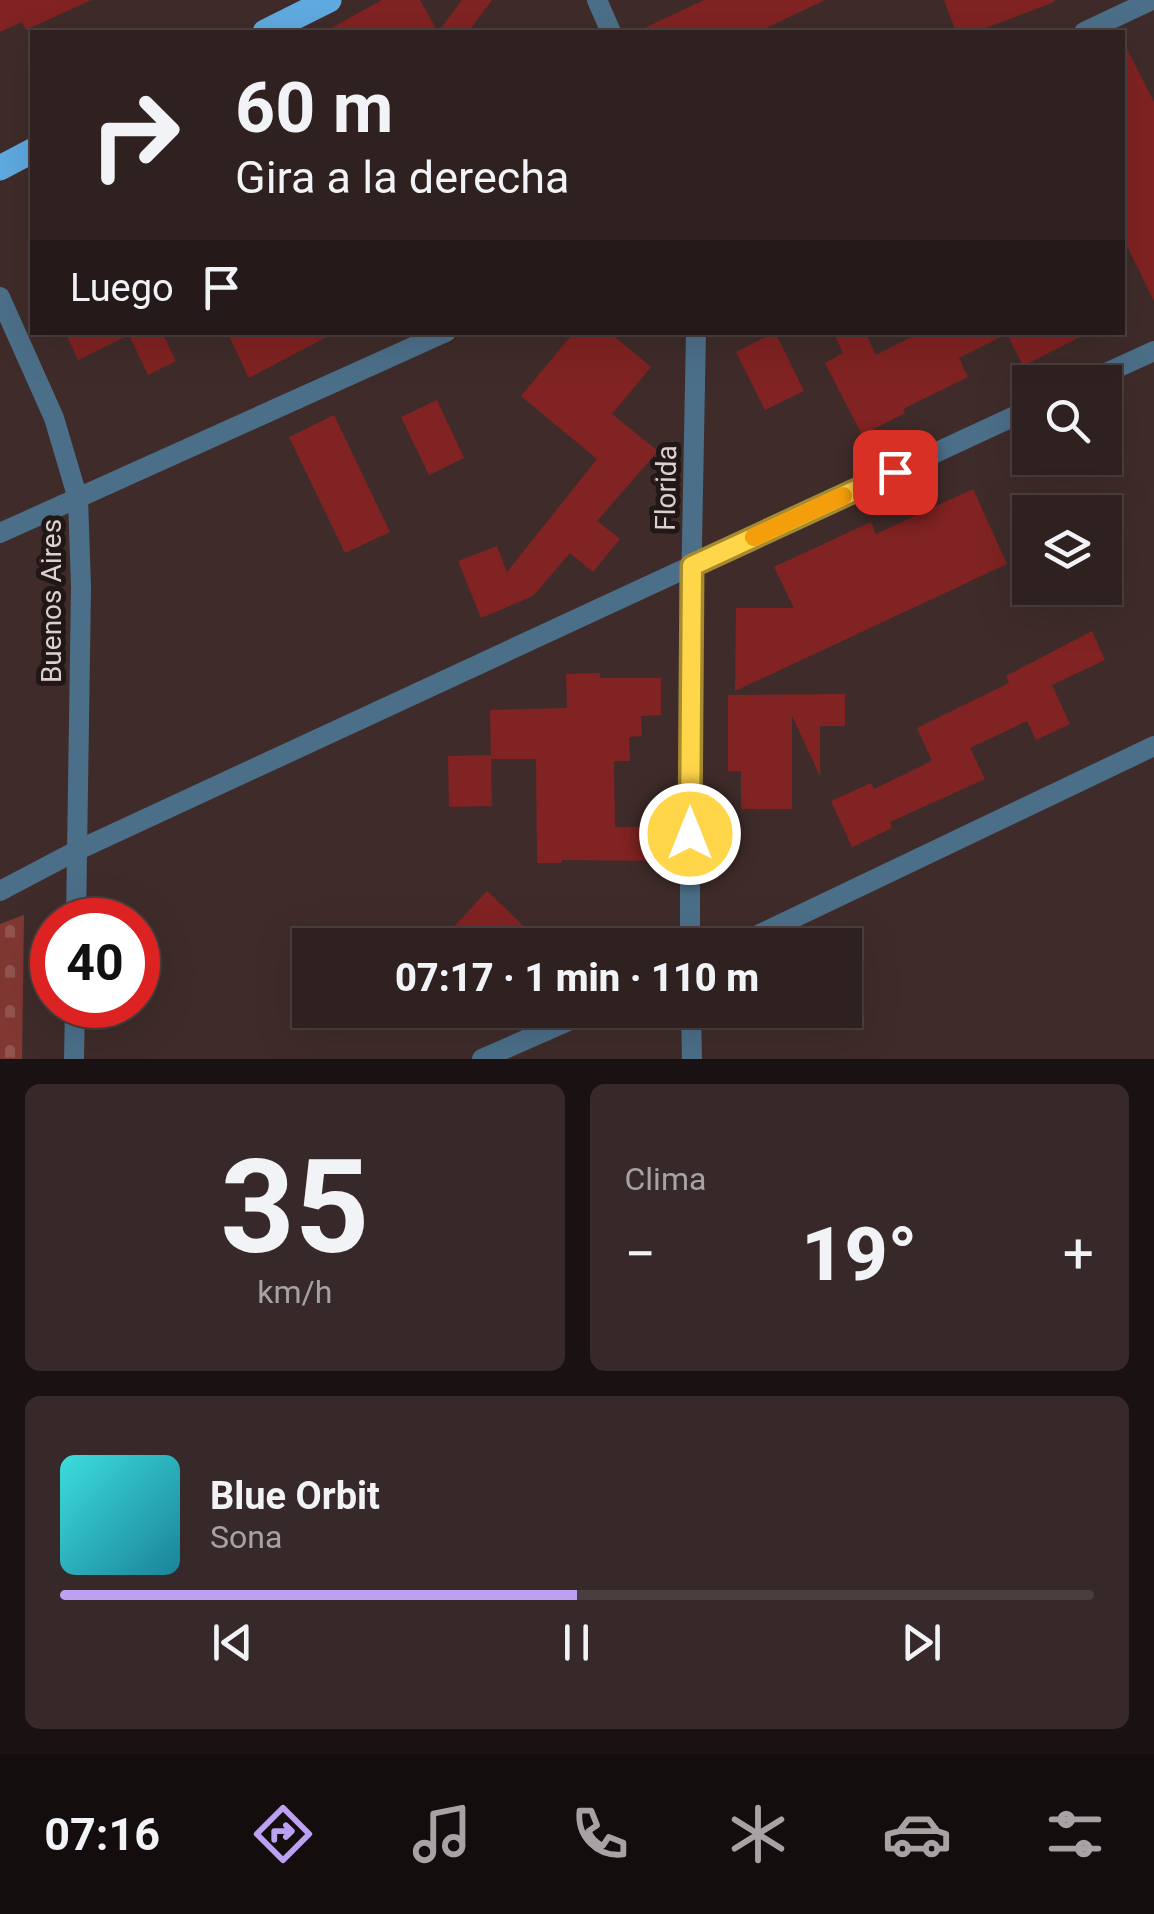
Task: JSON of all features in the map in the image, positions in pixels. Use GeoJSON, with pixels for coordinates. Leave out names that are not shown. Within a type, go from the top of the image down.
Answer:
{"type":"FeatureCollection","features":[{"type":"Feature","properties":{"kind":"main road"},"geometry":{"type":"LineString","coordinates":[[269,30],[329,0]]}},
{"type":"Feature","properties":{"kind":"main road"},"geometry":{"type":"LineString","coordinates":[[0,168],[30,152]]}},
{"type":"Feature","properties":{"kind":"street"},"geometry":{"type":"LineString","coordinates":[[597,0],[610,30]]}},
{"type":"Feature","properties":{"kind":"street"},"geometry":{"type":"LineString","coordinates":[[1088,30],[1152,0]]}},
{"type":"Feature","properties":{"kind":"street","name":"Buenos Aires"},"geometry":{"type":"LineString","coordinates":[[0,297],[54,418],[78,499],[81,586],[76,898]]}},
{"type":"Feature","properties":{"kind":"street"},"geometry":{"type":"LineString","coordinates":[[0,534],[439,335]]}},
{"type":"Feature","properties":{"kind":"street","name":"Florida"},"geometry":{"type":"LineString","coordinates":[[690,928],[696,335]]}},
{"type":"Feature","properties":{"kind":"street"},"geometry":{"type":"LineString","coordinates":[[1122,366],[1154,351]]}},
{"type":"Feature","properties":{"kind":"street"},"geometry":{"type":"LineString","coordinates":[[0,890],[76,851],[1012,417]]}},
{"type":"Feature","properties":{"kind":"street"},"geometry":{"type":"LineString","coordinates":[[773,928],[1154,746]]}},
{"type":"Feature","properties":{"kind":"street"},"geometry":{"type":"LineString","coordinates":[[74,1028],[74,1059]]}},
{"type":"Feature","properties":{"kind":"street"},"geometry":{"type":"LineString","coordinates":[[482,1059],[553,1028]]}},
{"type":"Feature","properties":{"kind":"street"},"geometry":{"type":"LineString","coordinates":[[691,1028],[692,1059]]}},
{"type":"Feature","properties":{"kind":"green space"},"geometry":{"type":"Polygon","coordinates":[[[24,915],[22,1059],[0,1059],[0,924],[24,915]]]}},
{"type":"Feature","properties":{"kind":"building"},"geometry":{"type":"Polygon","coordinates":[[[0,0],[91,0],[26,30],[22,22],[0,32],[0,0]]]}},
{"type":"Feature","properties":{"kind":"building"},"geometry":{"type":"Polygon","coordinates":[[[382,0],[420,0],[437,30],[328,30],[382,0]]]}},
{"type":"Feature","properties":{"kind":"building"},"geometry":{"type":"Polygon","coordinates":[[[462,0],[492,0],[470,30],[440,30],[462,0]]]}},
{"type":"Feature","properties":{"kind":"building"},"geometry":{"type":"Polygon","coordinates":[[[704,0],[825,0],[762,30],[640,30],[704,0]]]}},
{"type":"Feature","properties":{"kind":"building"},"geometry":{"type":"Polygon","coordinates":[[[944,0],[1054,0],[980,30],[955,30],[944,0]]]}},
{"type":"Feature","properties":{"kind":"building"},"geometry":{"type":"Polygon","coordinates":[[[1125,45],[1154,102],[1154,301],[1125,242],[1125,45]]]}},
{"type":"Feature","properties":{"kind":"building"},"geometry":{"type":"Polygon","coordinates":[[[66,335],[129,335],[78,360],[66,335]]]}},
{"type":"Feature","properties":{"kind":"building"},"geometry":{"type":"Polygon","coordinates":[[[129,335],[163,335],[176,361],[148,375],[129,335]]]}},
{"type":"Feature","properties":{"kind":"building"},"geometry":{"type":"Polygon","coordinates":[[[228,335],[330,335],[249,378],[228,335]]]}},
{"type":"Feature","properties":{"kind":"building"},"geometry":{"type":"Polygon","coordinates":[[[572,335],[613,335],[651,367],[612,414],[658,451],[597,521],[620,539],[593,572],[570,553],[533,596],[481,618],[458,561],[497,546],[507,572],[597,459],[521,396],[572,335]]]}},
{"type":"Feature","properties":{"kind":"building"},"geometry":{"type":"Polygon","coordinates":[[[776,335],[804,391],[765,410],[736,352],[776,335]]]}},
{"type":"Feature","properties":{"kind":"building"},"geometry":{"type":"Polygon","coordinates":[[[834,335],[866,335],[876,355],[915,335],[1005,335],[959,358],[968,377],[903,409],[905,413],[862,435],[825,363],[843,353],[834,335]]]}},
{"type":"Feature","properties":{"kind":"building"},"geometry":{"type":"Polygon","coordinates":[[[1008,335],[1084,335],[1022,365],[1008,335]]]}},
{"type":"Feature","properties":{"kind":"building"},"geometry":{"type":"Polygon","coordinates":[[[437,400],[464,458],[429,475],[401,417],[437,400]]]}},
{"type":"Feature","properties":{"kind":"building"},"geometry":{"type":"Polygon","coordinates":[[[334,415],[390,532],[345,553],[289,437],[334,415]]]}},
{"type":"Feature","properties":{"kind":"building"},"geometry":{"type":"Polygon","coordinates":[[[973,489],[1007,564],[735,691],[736,608],[794,608],[774,567],[871,522],[876,534],[973,489]]]}},
{"type":"Feature","properties":{"kind":"building"},"geometry":{"type":"Polygon","coordinates":[[[1092,631],[1105,660],[1052,685],[1070,724],[1036,740],[1027,721],[970,748],[985,779],[890,822],[892,828],[852,847],[831,801],[871,783],[874,789],[932,761],[917,728],[1009,683],[1006,676],[1092,631]]]}},
{"type":"Feature","properties":{"kind":"building"},"geometry":{"type":"Polygon","coordinates":[[[600,673],[600,678],[661,678],[661,715],[641,716],[642,736],[629,737],[630,761],[614,761],[615,827],[663,827],[663,861],[537,863],[536,759],[491,759],[490,710],[567,708],[566,674],[600,673]]]}},
{"type":"Feature","properties":{"kind":"building"},"geometry":{"type":"Polygon","coordinates":[[[845,694],[845,726],[820,726],[820,776],[792,716],[792,809],[741,809],[741,771],[728,771],[728,695],[845,694]]]}},
{"type":"Feature","properties":{"kind":"building"},"geometry":{"type":"Polygon","coordinates":[[[491,755],[492,806],[449,807],[448,756],[491,755]]]}},
{"type":"Feature","properties":{"kind":"building"},"geometry":{"type":"Polygon","coordinates":[[[487,891],[526,928],[453,928],[487,891]]]}},
{"type":"Feature","properties":{"kind":"slow traffic"},"geometry":{"type":"LineString","coordinates":[[754,537],[843,496]]}},
{"type":"Feature","properties":{"kind":"route"},"geometry":{"type":"LineString","coordinates":[[690,834],[692,566],[895,472]]}}]}
